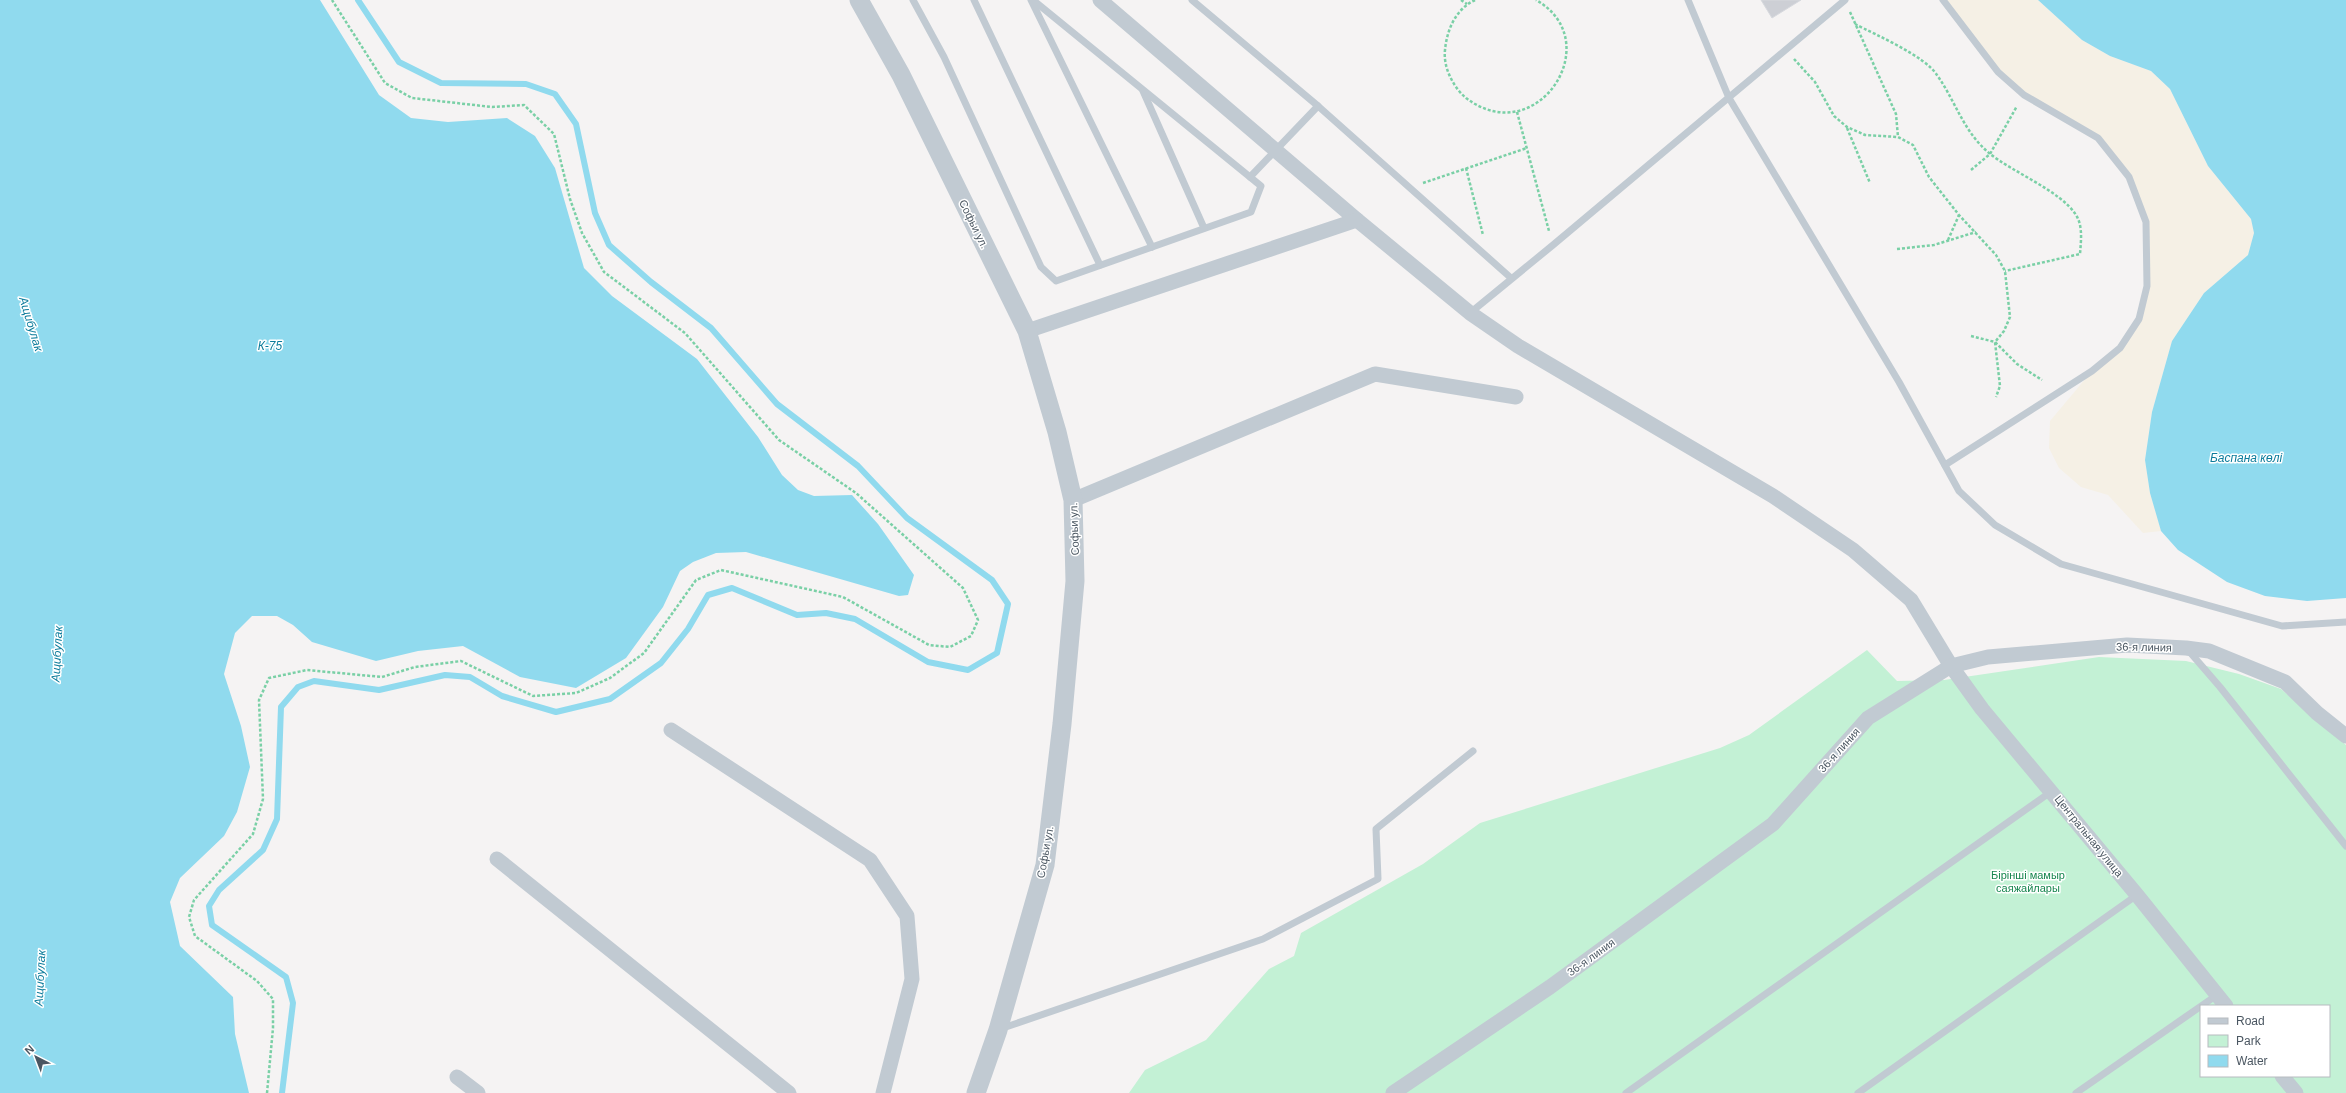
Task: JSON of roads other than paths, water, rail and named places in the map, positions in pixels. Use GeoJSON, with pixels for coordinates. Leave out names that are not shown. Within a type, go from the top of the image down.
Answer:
{"type":"FeatureCollection","features":[{"type":"Feature","properties":{"kind":"street","name":"Софьи ул."},"geometry":{"type":"LineString","coordinates":[[859,0],[901,75],[1027,331],[1057,432],[1073,500],[1075,581],[1062,724],[1045,865],[998,1030],[976,1093]]}},
{"type":"Feature","properties":{"kind":"street","name":"Центральная улица"},"geometry":{"type":"LineString","coordinates":[[1100,0],[1357,220],[1470,313],[1518,346],[1773,496],[1853,550],[1911,600],[1951,666],[1982,709],[2052,791],[2222,1000]]}},
{"type":"Feature","properties":{"kind":"street"},"geometry":{"type":"LineString","coordinates":[[1027,331],[1357,220]]}},
{"type":"Feature","properties":{"kind":"street"},"geometry":{"type":"LineString","coordinates":[[1073,500],[1375,374],[1516,397]]}},
{"type":"Feature","properties":{"kind":"street","name":"36-я линия"},"geometry":{"type":"LineString","coordinates":[[1393,1093],[1550,987],[1773,824],[1868,718],[1951,666],[1988,657],[2127,645],[2186,648],[2209,651],[2285,682],[2317,713],[2346,736]]}},
{"type":"Feature","properties":{"kind":"street"},"geometry":{"type":"LineString","coordinates":[[671,730],[870,860],[908,916],[912,979],[883,1093]]}},
{"type":"Feature","properties":{"kind":"street"},"geometry":{"type":"LineString","coordinates":[[498,859],[789,1093]]}},
{"type":"Feature","properties":{"kind":"street"},"geometry":{"type":"LineString","coordinates":[[457,1077],[478,1093]]}},
{"type":"Feature","properties":{"kind":"street"},"geometry":{"type":"LineString","coordinates":[[2283,1077],[2296,1093]]}},
{"type":"Feature","properties":{"kind":"lane"},"geometry":{"type":"LineString","coordinates":[[913,0],[944,57],[1041,267],[1056,281],[1251,212],[1260,186],[1250,176],[1032,0]]}},
{"type":"Feature","properties":{"kind":"lane"},"geometry":{"type":"LineString","coordinates":[[974,0],[1100,265]]}},
{"type":"Feature","properties":{"kind":"lane"},"geometry":{"type":"LineString","coordinates":[[1032,0],[1152,247]]}},
{"type":"Feature","properties":{"kind":"lane"},"geometry":{"type":"LineString","coordinates":[[1192,0],[1318,106],[1408,188],[1511,278]]}},
{"type":"Feature","properties":{"kind":"lane"},"geometry":{"type":"LineString","coordinates":[[1688,0],[1729,98],[1899,382],[1959,491],[1995,525],[2062,564],[2282,626],[2346,622]]}},
{"type":"Feature","properties":{"kind":"lane"},"geometry":{"type":"LineString","coordinates":[[1470,313],[1845,0]]}},
{"type":"Feature","properties":{"kind":"lane"},"geometry":{"type":"LineString","coordinates":[[1943,0],[1998,72],[2024,95],[2098,138],[2129,177],[2146,222],[2147,286],[2139,319],[2120,348],[2092,371],[1945,466]]}},
{"type":"Feature","properties":{"kind":"lane"},"geometry":{"type":"LineString","coordinates":[[1142,89],[1204,228]]}},
{"type":"Feature","properties":{"kind":"lane"},"geometry":{"type":"LineString","coordinates":[[1250,176],[1318,106]]}},
{"type":"Feature","properties":{"kind":"lane"},"geometry":{"type":"LineString","coordinates":[[2186,648],[2220,687],[2346,846]]}},
{"type":"Feature","properties":{"kind":"lane"},"geometry":{"type":"LineString","coordinates":[[998,1030],[1263,939],[1378,879],[1376,829],[1472,751]]}},
{"type":"Feature","properties":{"kind":"lane"},"geometry":{"type":"LineString","coordinates":[[1626,1093],[2052,791]]}},
{"type":"Feature","properties":{"kind":"lane"},"geometry":{"type":"LineString","coordinates":[[1858,1093],[2137,895]]}},
{"type":"Feature","properties":{"kind":"lane"},"geometry":{"type":"LineString","coordinates":[[2076,1093],[2200,1014]]}},
{"type":"Feature","properties":{"kind":"water","name":"К-75"},"geometry":{"type":"Polygon","coordinates":[[[0,0],[320,0],[379,95],[411,118],[448,122],[507,118],[535,136],[555,168],[584,268],[612,296],[697,359],[758,437],[782,475],[798,490],[814,496],[852,495],[878,524],[914,575],[908,595],[899,596],[746,552],[716,553],[693,562],[680,571],[663,607],[626,658],[576,688],[520,677],[463,646],[418,651],[376,661],[312,642],[293,625],[277,616],[252,616],[235,633],[224,674],[241,726],[250,767],[237,812],[224,836],[180,878],[170,902],[180,946],[233,997],[235,1034],[249,1093],[0,1093],[0,0]]]}},
{"type":"Feature","properties":{"kind":"water","name":"Баспана көлі"},"geometry":{"type":"Polygon","coordinates":[[[2038,0],[2346,0],[2346,598],[2307,601],[2265,596],[2227,582],[2178,550],[2161,531],[2150,493],[2145,460],[2152,412],[2172,341],[2204,293],[2248,255],[2254,233],[2251,219],[2208,166],[2170,89],[2151,71],[2110,56],[2082,40],[2038,0]]]}},
{"type":"Feature","properties":{"kind":"waterway"},"geometry":{"type":"LineString","coordinates":[[282,1093],[293,1003],[286,977],[212,925],[209,906],[219,890],[263,850],[277,819],[281,707],[298,687],[314,681],[379,690],[445,675],[470,677],[502,696],[556,712],[610,699],[661,663],[688,629],[708,595],[732,588],[797,615],[826,613],[855,619],[928,662],[968,670],[997,653],[1008,604],[992,580],[907,518],[858,466],[777,404],[711,328],[651,282],[609,245],[595,213],[576,124],[555,94],[526,84],[441,83],[399,62],[358,0]]}},
{"type":"Feature","properties":{"kind":"water label","name":"Ащибулак"},"geometry":{"type":"Point","coordinates":[31,324]}},
{"type":"Feature","properties":{"kind":"water label","name":"Ащибулак"},"geometry":{"type":"Point","coordinates":[57,654]}},
{"type":"Feature","properties":{"kind":"water label","name":"Ащибулак"},"geometry":{"type":"Point","coordinates":[40,978]}},
{"type":"Feature","properties":{"kind":"park label","name":"Бірінші мамыр саяжайлары"},"geometry":{"type":"Point","coordinates":[2028,881]}}]}
